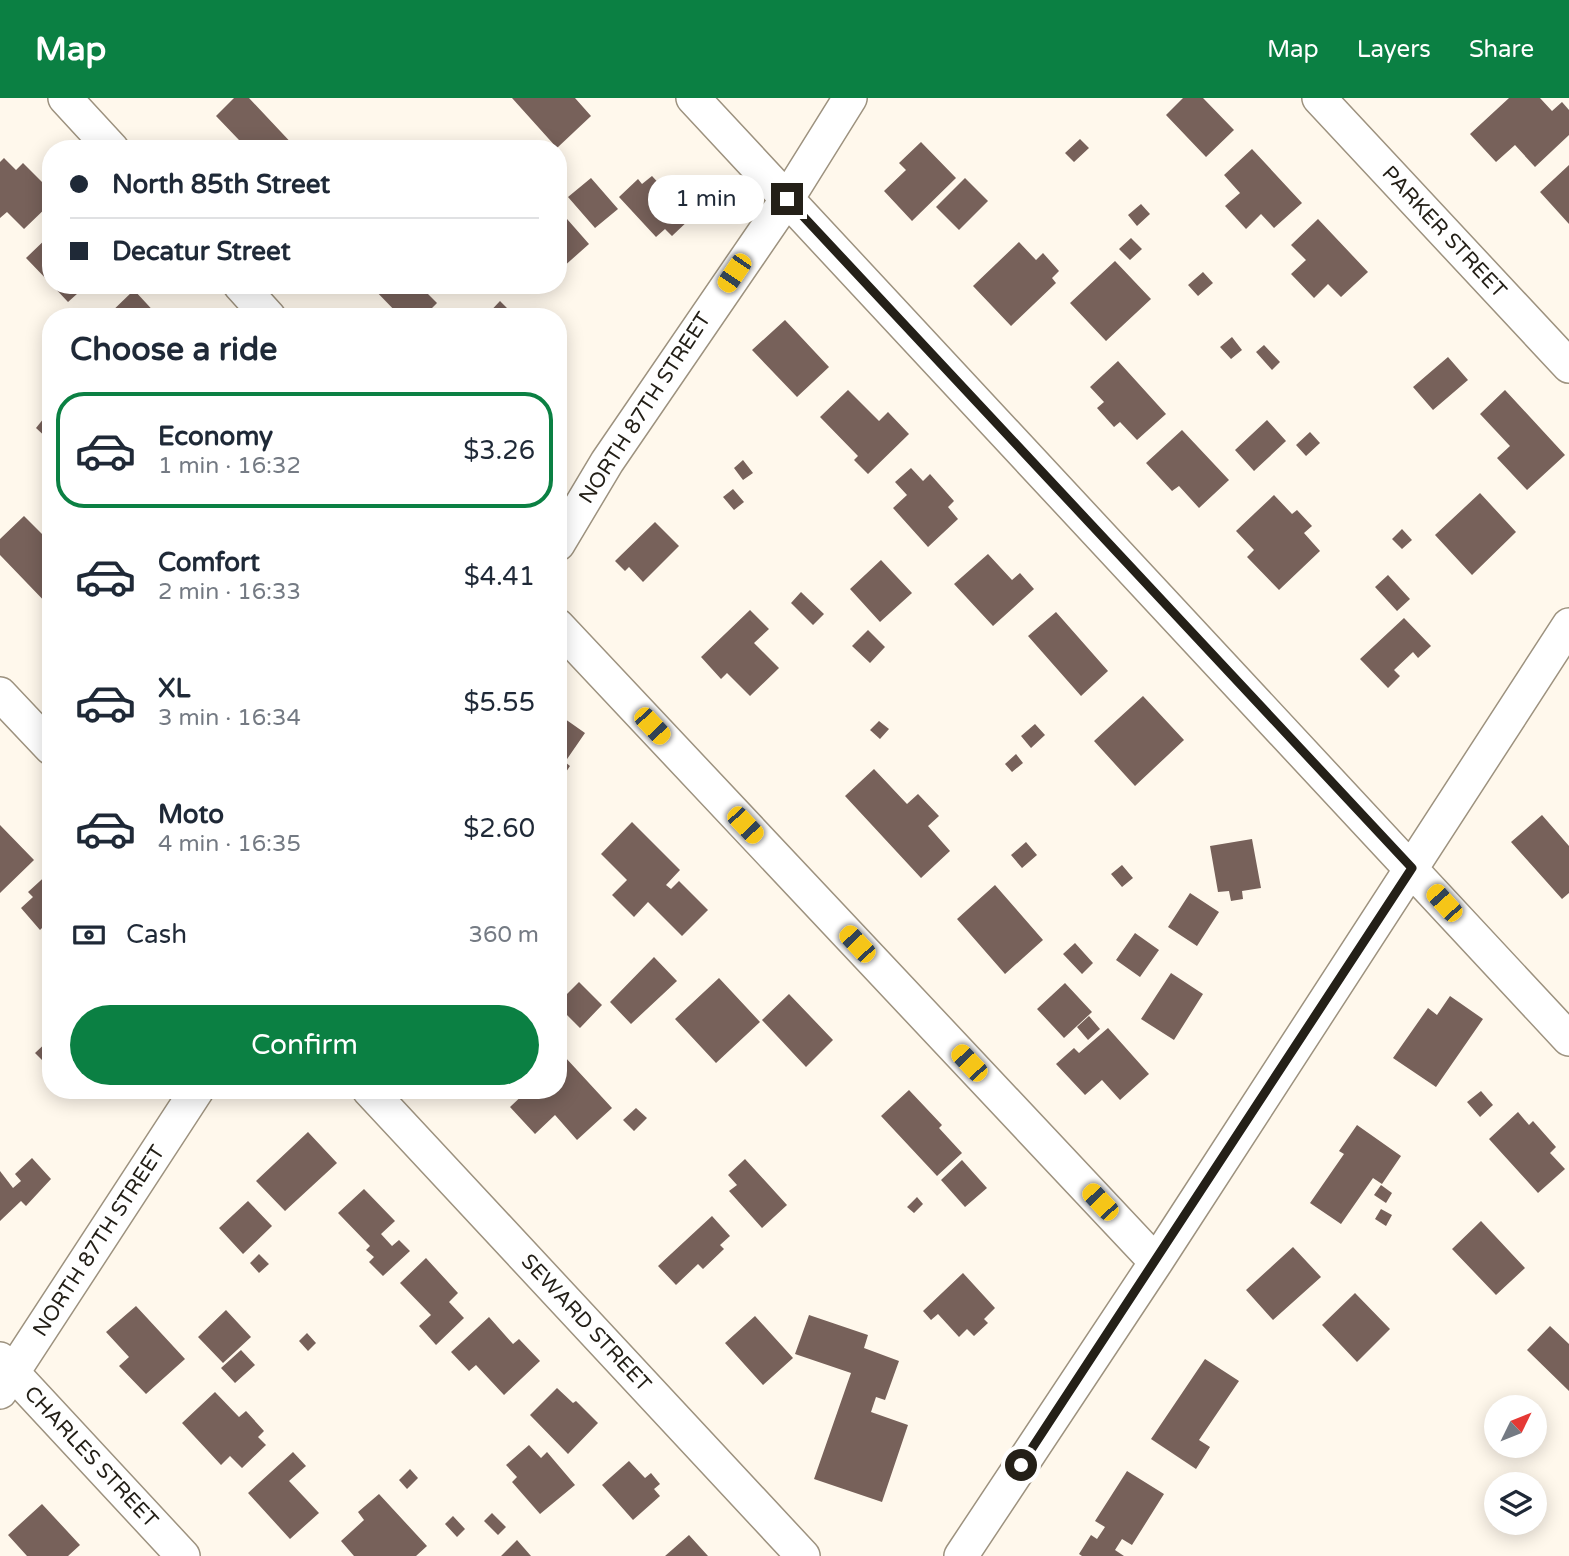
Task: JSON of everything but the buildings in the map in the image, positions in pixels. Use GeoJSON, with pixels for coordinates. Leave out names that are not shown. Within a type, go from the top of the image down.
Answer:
{"type":"FeatureCollection","features":[{"type":"Feature","properties":{"kind":"street"},"geometry":{"type":"LineString","coordinates":[[65,98],[104,140]]}},
{"type":"Feature","properties":{"kind":"street"},"geometry":{"type":"LineString","coordinates":[[693,98],[1569,1039]]}},
{"type":"Feature","properties":{"kind":"street","name":"NORTH 87TH STREET"},"geometry":{"type":"LineString","coordinates":[[567,529],[607,462],[787,199],[850,98]]}},
{"type":"Feature","properties":{"kind":"street","name":"PARKER STREET"},"geometry":{"type":"LineString","coordinates":[[1319,98],[1569,366]]}},
{"type":"Feature","properties":{"kind":"street"},"geometry":{"type":"LineString","coordinates":[[248,294],[261,308]]}},
{"type":"Feature","properties":{"kind":"street"},"geometry":{"type":"LineString","coordinates":[[961,1556],[1156,1262],[1569,625]]}},
{"type":"Feature","properties":{"kind":"street"},"geometry":{"type":"LineString","coordinates":[[567,636],[1156,1262]]}},
{"type":"Feature","properties":{"kind":"street"},"geometry":{"type":"LineString","coordinates":[[0,694],[42,738]]}},
{"type":"Feature","properties":{"kind":"street","name":"NORTH 87TH STREET"},"geometry":{"type":"LineString","coordinates":[[4,1374],[191,1099]]}},
{"type":"Feature","properties":{"kind":"street","name":"SEWARD STREET"},"geometry":{"type":"LineString","coordinates":[[377,1099],[803,1556]]}},
{"type":"Feature","properties":{"kind":"street","name":"CHARLES STREET"},"geometry":{"type":"LineString","coordinates":[[4,1374],[183,1556]]}},
{"type":"Feature","properties":{"kind":"route"},"geometry":{"type":"LineString","coordinates":[[787,199],[1412,868],[1021,1465]]}}]}
